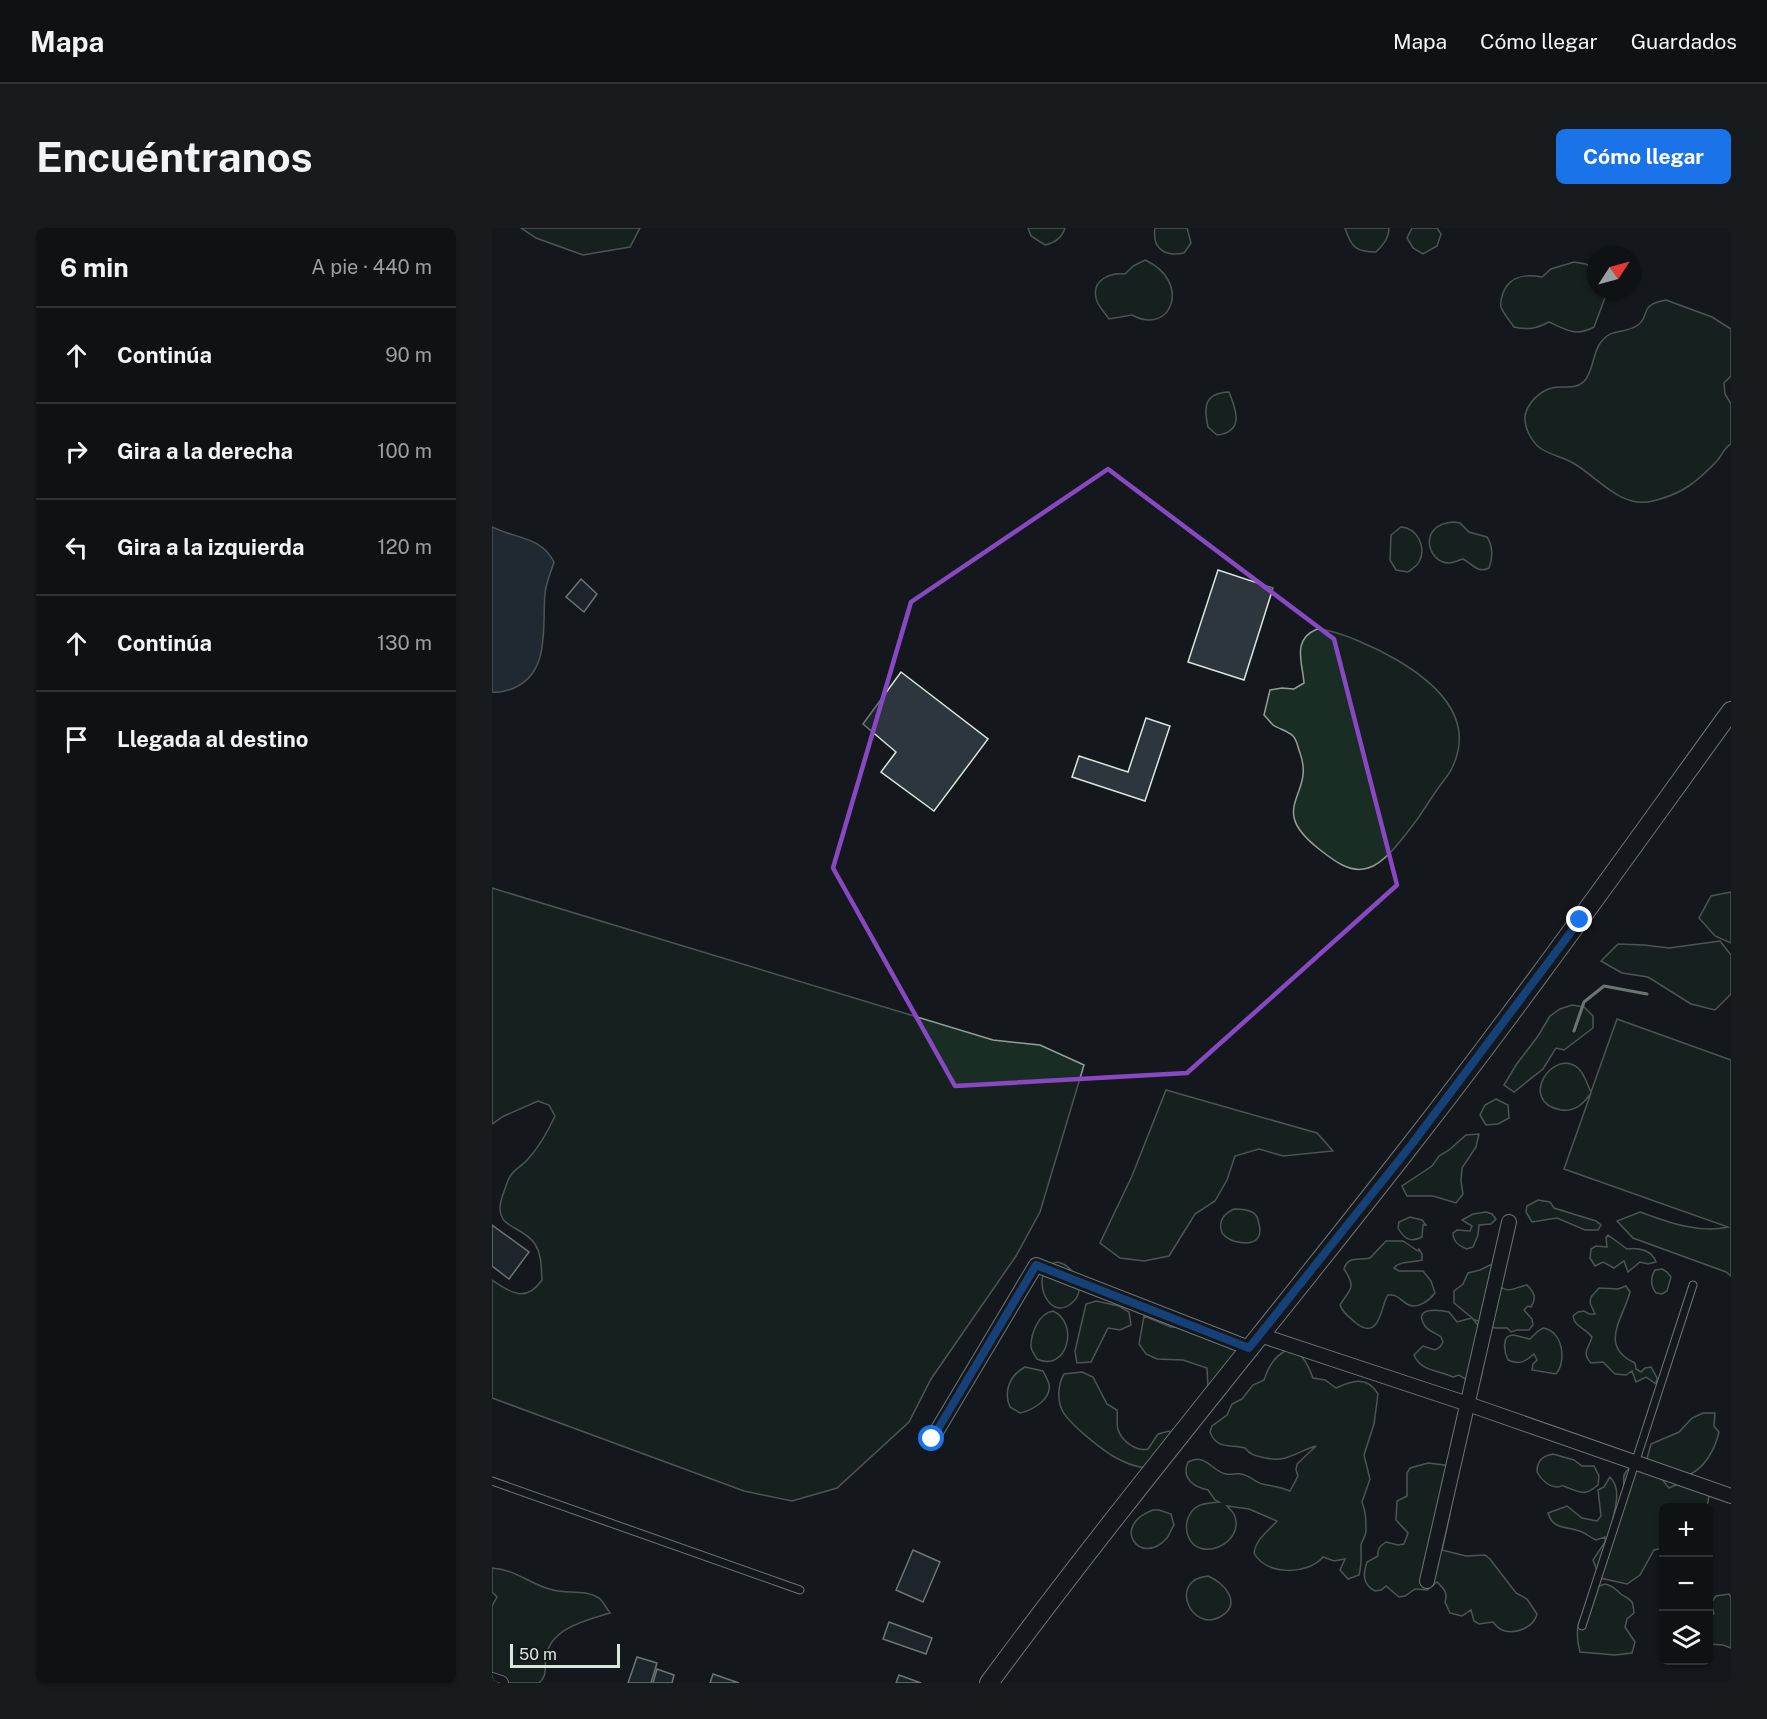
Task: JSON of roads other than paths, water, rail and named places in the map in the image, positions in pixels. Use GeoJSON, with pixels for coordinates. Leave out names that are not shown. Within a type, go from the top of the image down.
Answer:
{"type":"FeatureCollection","features":[{"type":"Feature","properties":{"kind":"street"},"geometry":{"type":"LineString","coordinates":[[989,1683],[1081,1561],[1412,1144],[1580,920],[1731,711]]}},
{"type":"Feature","properties":{"kind":"street"},"geometry":{"type":"LineString","coordinates":[[1427,1581],[1509,1222]]}},
{"type":"Feature","properties":{"kind":"street"},"geometry":{"type":"LineString","coordinates":[[932,1439],[1036,1265],[1255,1342],[1468,1404],[1731,1496]]}},
{"type":"Feature","properties":{"kind":"street"},"geometry":{"type":"LineString","coordinates":[[492,1680],[501,1683]]}},
{"type":"Feature","properties":{"kind":"lane"},"geometry":{"type":"LineString","coordinates":[[1582,1626],[1693,1285]]}},
{"type":"Feature","properties":{"kind":"lane"},"geometry":{"type":"LineString","coordinates":[[492,1481],[800,1590]]}},
{"type":"Feature","properties":{"kind":"water"},"geometry":{"type":"Polygon","coordinates":[[[492,527],[535,543],[549,554],[554,562],[546,589],[542,646],[534,671],[526,681],[514,688],[498,692],[492,692],[492,527]]]}}]}
